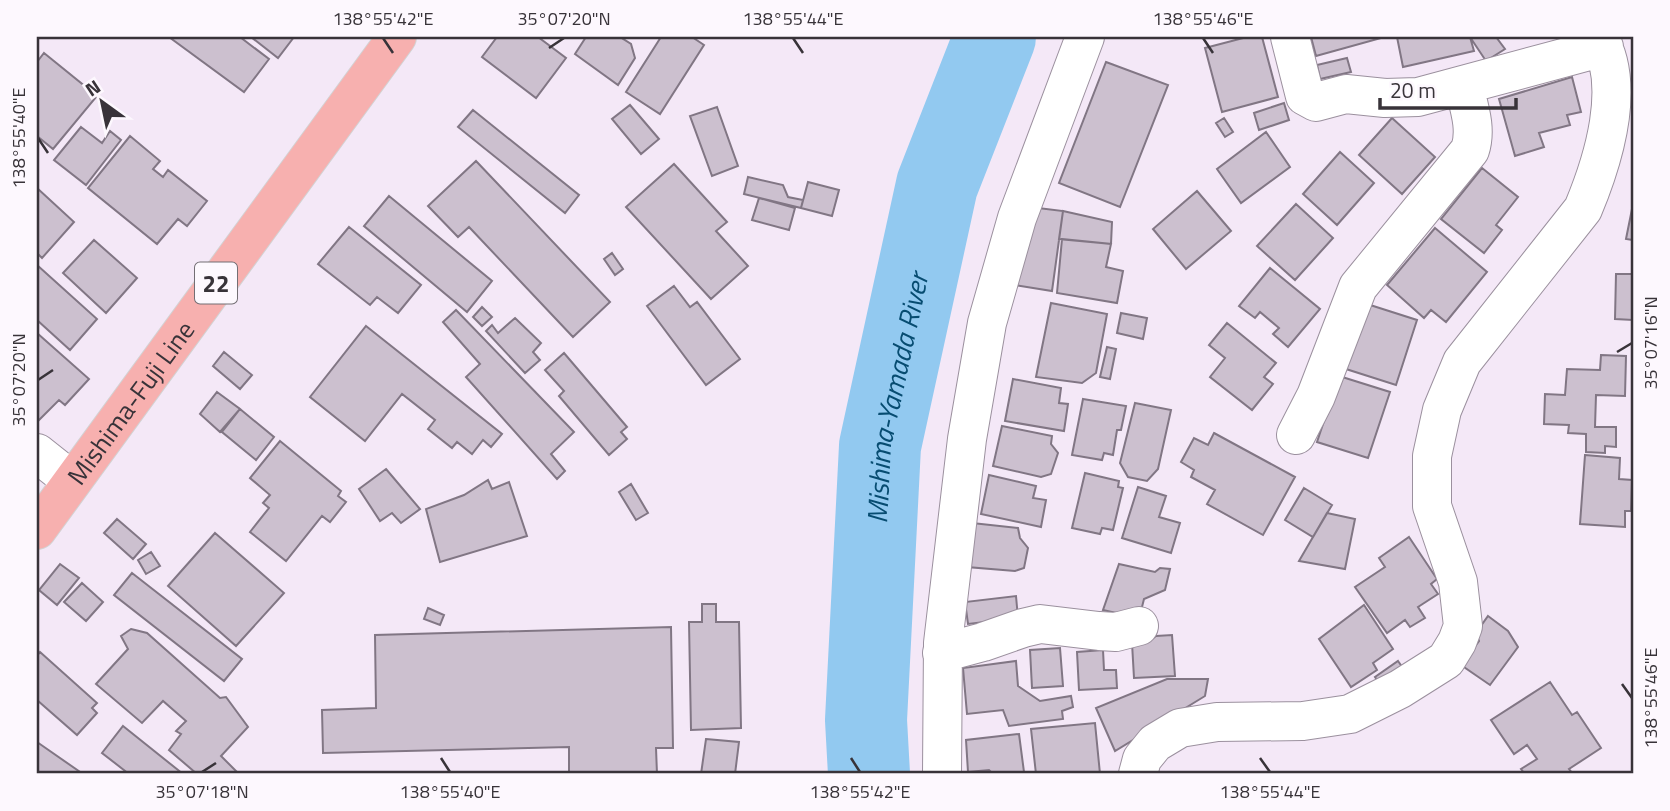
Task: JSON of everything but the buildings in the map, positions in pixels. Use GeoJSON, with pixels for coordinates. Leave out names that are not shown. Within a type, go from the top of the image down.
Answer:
{"type":"FeatureCollection","features":[{"type":"Feature","properties":{"kind":"main road","name":"Mishima-Fuji Line"},"geometry":{"type":"LineString","coordinates":[[37,530],[397,37]]}},
{"type":"Feature","properties":{"kind":"street"},"geometry":{"type":"LineString","coordinates":[[942,774],[942,653],[967,439],[987,323],[1017,218],[1085,37]]}},
{"type":"Feature","properties":{"kind":"street"},"geometry":{"type":"LineString","coordinates":[[1138,774],[1142,759],[1156,743],[1180,727],[1217,722],[1303,721],[1350,714],[1400,689],[1446,660],[1463,626],[1458,582],[1432,506],[1432,456],[1443,410],[1462,362],[1583,209],[1594,183],[1606,136],[1612,93],[1601,42],[1464,86],[1419,97],[1385,98],[1346,94],[1316,102],[1305,96],[1290,37]]}},
{"type":"Feature","properties":{"kind":"street"},"geometry":{"type":"LineString","coordinates":[[1296,435],[1316,396],[1358,287],[1470,150],[1473,125],[1464,86]]}},
{"type":"Feature","properties":{"kind":"street"},"geometry":{"type":"LineString","coordinates":[[37,453],[71,480]]}},
{"type":"Feature","properties":{"kind":"street"},"geometry":{"type":"LineString","coordinates":[[942,653],[1040,624],[1108,632],[1139,626]]}},
{"type":"Feature","properties":{"kind":"waterway","name":"Mishima-Yamada River"},"geometry":{"type":"LineString","coordinates":[[869,774],[866,720],[880,446],[937,185],[995,37]]}}]}
